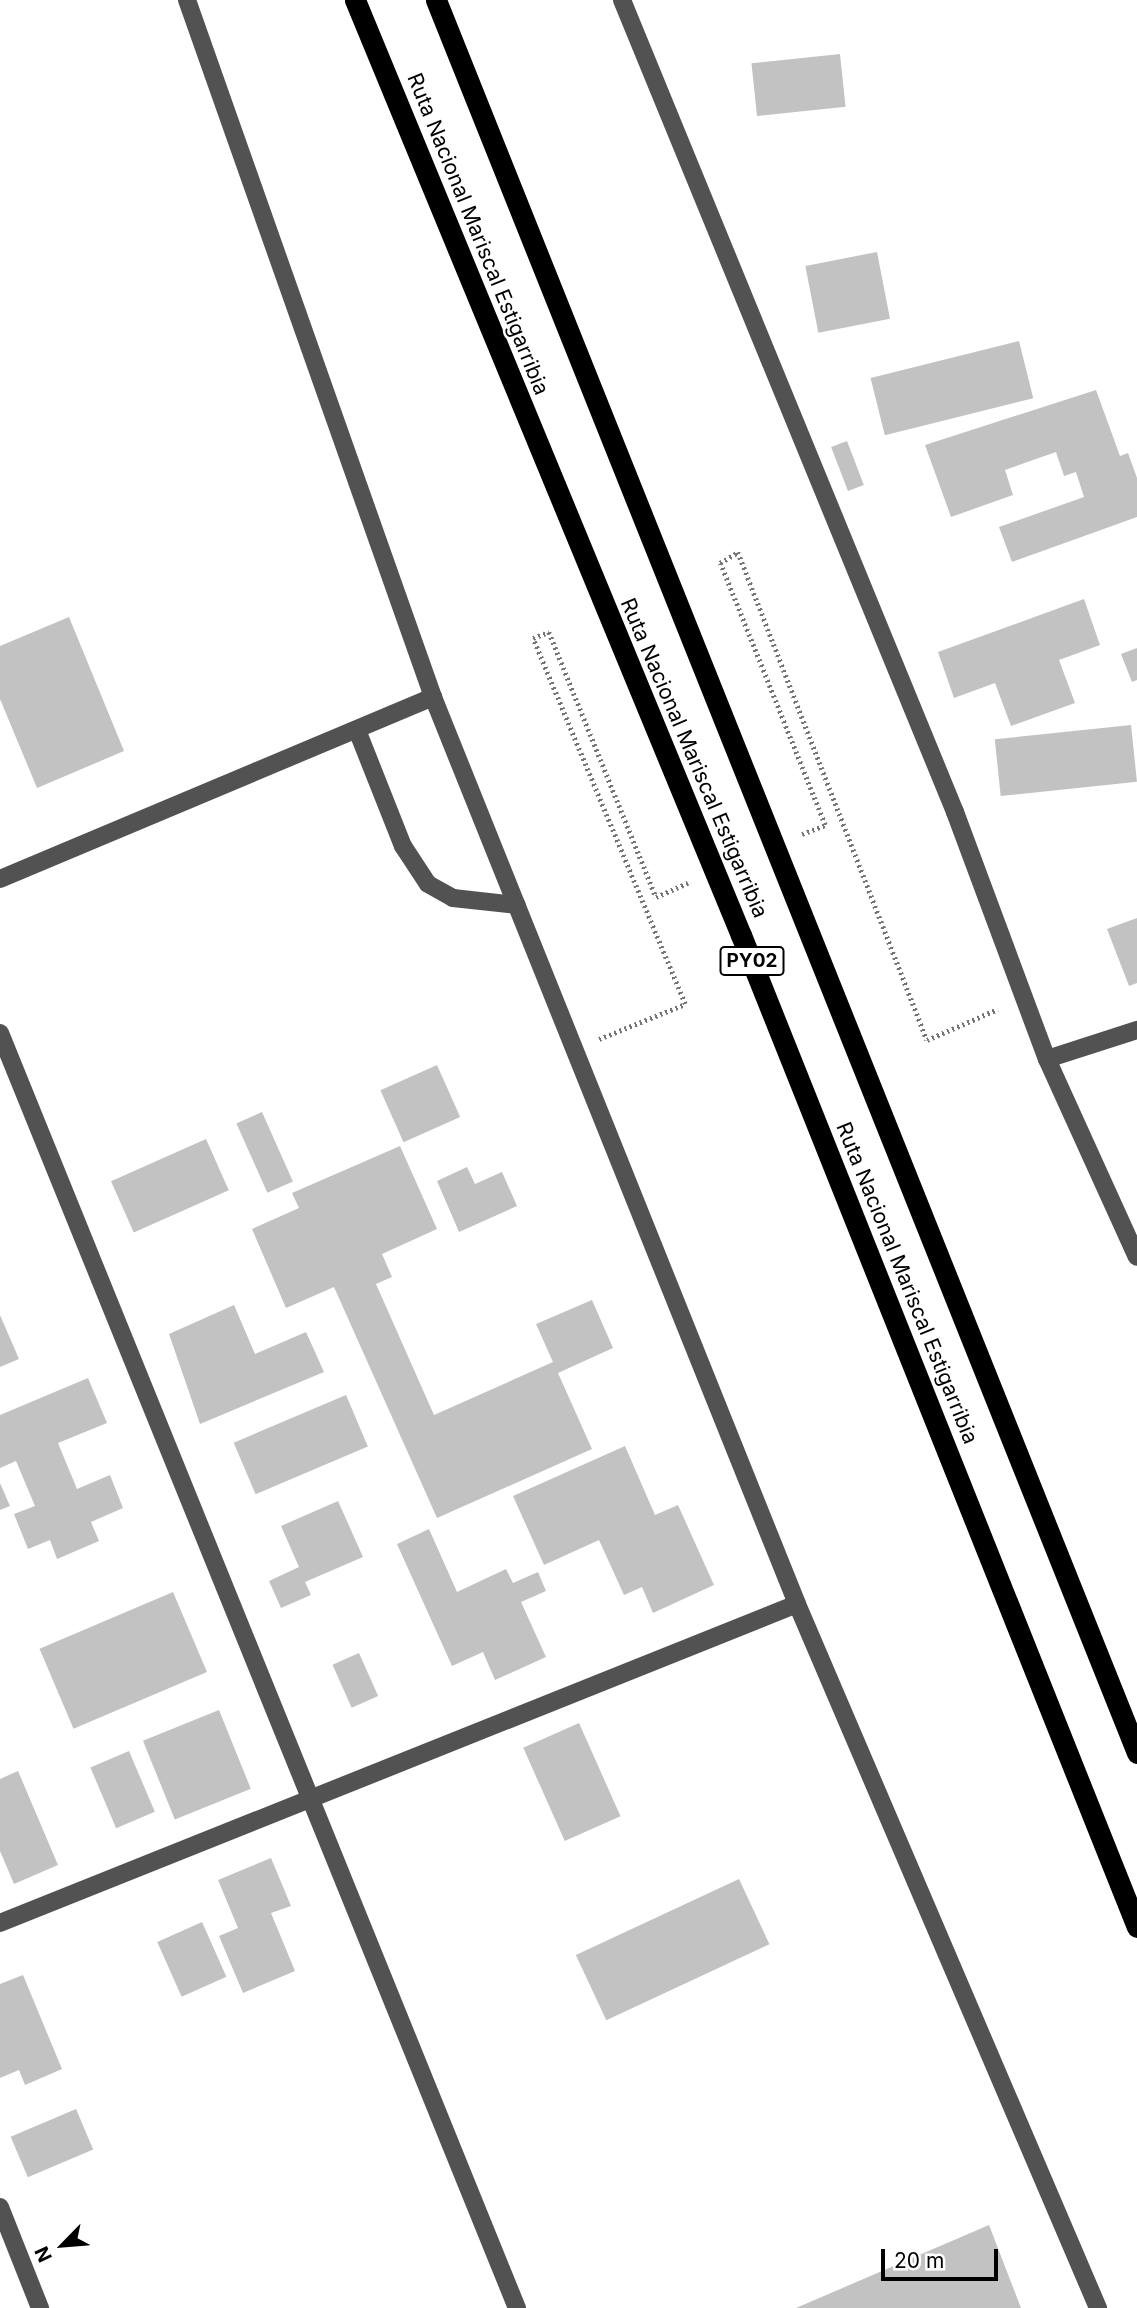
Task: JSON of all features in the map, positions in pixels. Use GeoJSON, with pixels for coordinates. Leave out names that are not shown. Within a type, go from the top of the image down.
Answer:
{"type":"FeatureCollection","features":[{"type":"Feature","properties":{"kind":"highway","name":"Ruta Nacional Mariscal Estigarribia"},"geometry":{"type":"LineString","coordinates":[[355,0],[741,935],[1137,1927]]}},
{"type":"Feature","properties":{"kind":"highway","name":"Ruta Nacional Mariscal Estigarribia"},"geometry":{"type":"LineString","coordinates":[[436,0],[1137,1753]]}},
{"type":"Feature","properties":{"kind":"street"},"geometry":{"type":"LineString","coordinates":[[187,0],[433,697],[797,1604],[1098,2308]]}},
{"type":"Feature","properties":{"kind":"street"},"geometry":{"type":"LineString","coordinates":[[622,0],[955,812],[1047,1059],[1137,1257]]}},
{"type":"Feature","properties":{"kind":"street"},"geometry":{"type":"LineString","coordinates":[[0,879],[433,697]]}},
{"type":"Feature","properties":{"kind":"street"},"geometry":{"type":"LineString","coordinates":[[357,730],[403,846],[428,884],[453,898],[517,905]]}},
{"type":"Feature","properties":{"kind":"street"},"geometry":{"type":"LineString","coordinates":[[1047,1059],[1137,1030]]}},
{"type":"Feature","properties":{"kind":"street"},"geometry":{"type":"LineString","coordinates":[[0,1033],[517,2308]]}},
{"type":"Feature","properties":{"kind":"street"},"geometry":{"type":"LineString","coordinates":[[0,1923],[312,1801],[797,1604]]}},
{"type":"Feature","properties":{"kind":"street"},"geometry":{"type":"LineString","coordinates":[[0,2207],[40,2308]]}},
{"type":"Feature","properties":{"kind":"path"},"geometry":{"type":"LineString","coordinates":[[825,825],[720,563],[738,552],[927,1040],[1024,998]]}},
{"type":"Feature","properties":{"kind":"path"},"geometry":{"type":"LineString","coordinates":[[575,1049],[685,1004],[533,638],[549,632],[656,897]]}},
{"type":"Feature","properties":{"kind":"building"},"geometry":{"type":"Polygon","coordinates":[[[840,54],[846,107],[757,116],[751,63],[840,54]]]}},
{"type":"Feature","properties":{"kind":"building"},"geometry":{"type":"Polygon","coordinates":[[[877,252],[890,319],[818,333],[805,266],[877,252]]]}},
{"type":"Feature","properties":{"kind":"building"},"geometry":{"type":"Polygon","coordinates":[[[1019,341],[1033,398],[885,435],[871,378],[1019,341]]]}},
{"type":"Feature","properties":{"kind":"building"},"geometry":{"type":"Polygon","coordinates":[[[1096,390],[1120,456],[1128,453],[1137,478],[1137,517],[1012,562],[999,527],[1084,497],[1076,472],[1064,476],[1056,452],[1005,470],[1013,495],[951,517],[925,445],[1096,390]]]}},
{"type":"Feature","properties":{"kind":"building"},"geometry":{"type":"Polygon","coordinates":[[[847,441],[864,485],[848,491],[831,447],[847,441]]]}},
{"type":"Feature","properties":{"kind":"building"},"geometry":{"type":"Polygon","coordinates":[[[1084,599],[1100,645],[1059,660],[1075,703],[1011,726],[995,683],[954,698],[938,652],[1084,599]]]}},
{"type":"Feature","properties":{"kind":"building"},"geometry":{"type":"Polygon","coordinates":[[[69,617],[124,751],[37,788],[0,699],[0,646],[69,617]]]}},
{"type":"Feature","properties":{"kind":"building"},"geometry":{"type":"Polygon","coordinates":[[[1137,648],[1137,680],[1132,682],[1121,654],[1137,648]]]}},
{"type":"Feature","properties":{"kind":"building"},"geometry":{"type":"Polygon","coordinates":[[[1131,725],[1137,782],[1001,796],[995,739],[1131,725]]]}},
{"type":"Feature","properties":{"kind":"building"},"geometry":{"type":"Polygon","coordinates":[[[1137,918],[1137,983],[1129,986],[1107,929],[1137,918]]]}},
{"type":"Feature","properties":{"kind":"building"},"geometry":{"type":"Polygon","coordinates":[[[437,1065],[460,1117],[404,1142],[380,1090],[437,1065]]]}},
{"type":"Feature","properties":{"kind":"building"},"geometry":{"type":"Polygon","coordinates":[[[262,1112],[293,1181],[267,1193],[236,1123],[262,1112]]]}},
{"type":"Feature","properties":{"kind":"building"},"geometry":{"type":"Polygon","coordinates":[[[206,1139],[229,1190],[134,1232],[111,1181],[206,1139]]]}},
{"type":"Feature","properties":{"kind":"building"},"geometry":{"type":"Polygon","coordinates":[[[400,1146],[437,1229],[382,1254],[392,1277],[376,1284],[434,1415],[553,1362],[536,1324],[592,1300],[613,1348],[558,1373],[592,1449],[437,1518],[334,1287],[286,1308],[252,1229],[299,1208],[292,1193],[400,1146]]]}},
{"type":"Feature","properties":{"kind":"building"},"geometry":{"type":"Polygon","coordinates":[[[467,1167],[475,1184],[502,1172],[517,1206],[459,1232],[437,1181],[467,1167]]]}},
{"type":"Feature","properties":{"kind":"building"},"geometry":{"type":"Polygon","coordinates":[[[234,1305],[255,1354],[306,1332],[324,1372],[200,1424],[169,1334],[234,1305]]]}},
{"type":"Feature","properties":{"kind":"building"},"geometry":{"type":"Polygon","coordinates":[[[0,1315],[19,1359],[0,1367],[0,1315]]]}},
{"type":"Feature","properties":{"kind":"building"},"geometry":{"type":"Polygon","coordinates":[[[88,1378],[107,1423],[58,1443],[77,1489],[110,1475],[123,1508],[91,1522],[99,1541],[57,1559],[50,1540],[28,1549],[14,1514],[35,1506],[16,1461],[0,1468],[0,1415],[88,1378]]]}},
{"type":"Feature","properties":{"kind":"building"},"geometry":{"type":"Polygon","coordinates":[[[346,1395],[368,1447],[256,1494],[234,1443],[346,1395]]]}},
{"type":"Feature","properties":{"kind":"building"},"geometry":{"type":"Polygon","coordinates":[[[625,1446],[655,1515],[678,1505],[714,1585],[653,1613],[642,1587],[624,1595],[599,1540],[544,1565],[513,1496],[625,1446]]]}},
{"type":"Feature","properties":{"kind":"building"},"geometry":{"type":"Polygon","coordinates":[[[0,1483],[10,1506],[0,1510],[0,1483]]]}},
{"type":"Feature","properties":{"kind":"building"},"geometry":{"type":"Polygon","coordinates":[[[338,1501],[363,1557],[305,1582],[311,1595],[281,1608],[269,1581],[299,1567],[281,1526],[338,1501]]]}},
{"type":"Feature","properties":{"kind":"building"},"geometry":{"type":"Polygon","coordinates":[[[429,1529],[457,1592],[506,1569],[513,1583],[538,1572],[546,1591],[521,1602],[546,1657],[495,1680],[483,1652],[452,1666],[397,1544],[429,1529]]]}},
{"type":"Feature","properties":{"kind":"building"},"geometry":{"type":"Polygon","coordinates":[[[173,1592],[207,1672],[74,1729],[40,1649],[173,1592]]]}},
{"type":"Feature","properties":{"kind":"building"},"geometry":{"type":"Polygon","coordinates":[[[359,1653],[378,1696],[352,1708],[333,1665],[359,1653]]]}},
{"type":"Feature","properties":{"kind":"building"},"geometry":{"type":"Polygon","coordinates":[[[219,1710],[251,1789],[175,1820],[143,1741],[219,1710]]]}},
{"type":"Feature","properties":{"kind":"building"},"geometry":{"type":"Polygon","coordinates":[[[579,1723],[620,1816],[565,1841],[523,1748],[579,1723]]]}},
{"type":"Feature","properties":{"kind":"building"},"geometry":{"type":"Polygon","coordinates":[[[129,1751],[155,1812],[116,1828],[90,1767],[129,1751]]]}},
{"type":"Feature","properties":{"kind":"building"},"geometry":{"type":"Polygon","coordinates":[[[18,1771],[58,1865],[14,1884],[0,1851],[0,1779],[18,1771]]]}},
{"type":"Feature","properties":{"kind":"building"},"geometry":{"type":"Polygon","coordinates":[[[271,1858],[291,1906],[271,1913],[295,1971],[243,1993],[219,1936],[238,1928],[218,1880],[271,1858]]]}},
{"type":"Feature","properties":{"kind":"building"},"geometry":{"type":"Polygon","coordinates":[[[739,1879],[769,1944],[606,2020],[576,1955],[739,1879]]]}},
{"type":"Feature","properties":{"kind":"building"},"geometry":{"type":"Polygon","coordinates":[[[202,1922],[226,1977],[182,1997],[157,1942],[202,1922]]]}},
{"type":"Feature","properties":{"kind":"building"},"geometry":{"type":"Polygon","coordinates":[[[23,1975],[62,2069],[25,2085],[19,2070],[0,2078],[0,1984],[23,1975]]]}},
{"type":"Feature","properties":{"kind":"building"},"geometry":{"type":"Polygon","coordinates":[[[76,2109],[93,2150],[28,2177],[11,2137],[76,2109]]]}},
{"type":"Feature","properties":{"kind":"building"},"geometry":{"type":"Polygon","coordinates":[[[989,2225],[1021,2308],[796,2308],[989,2225]]]}}]}
